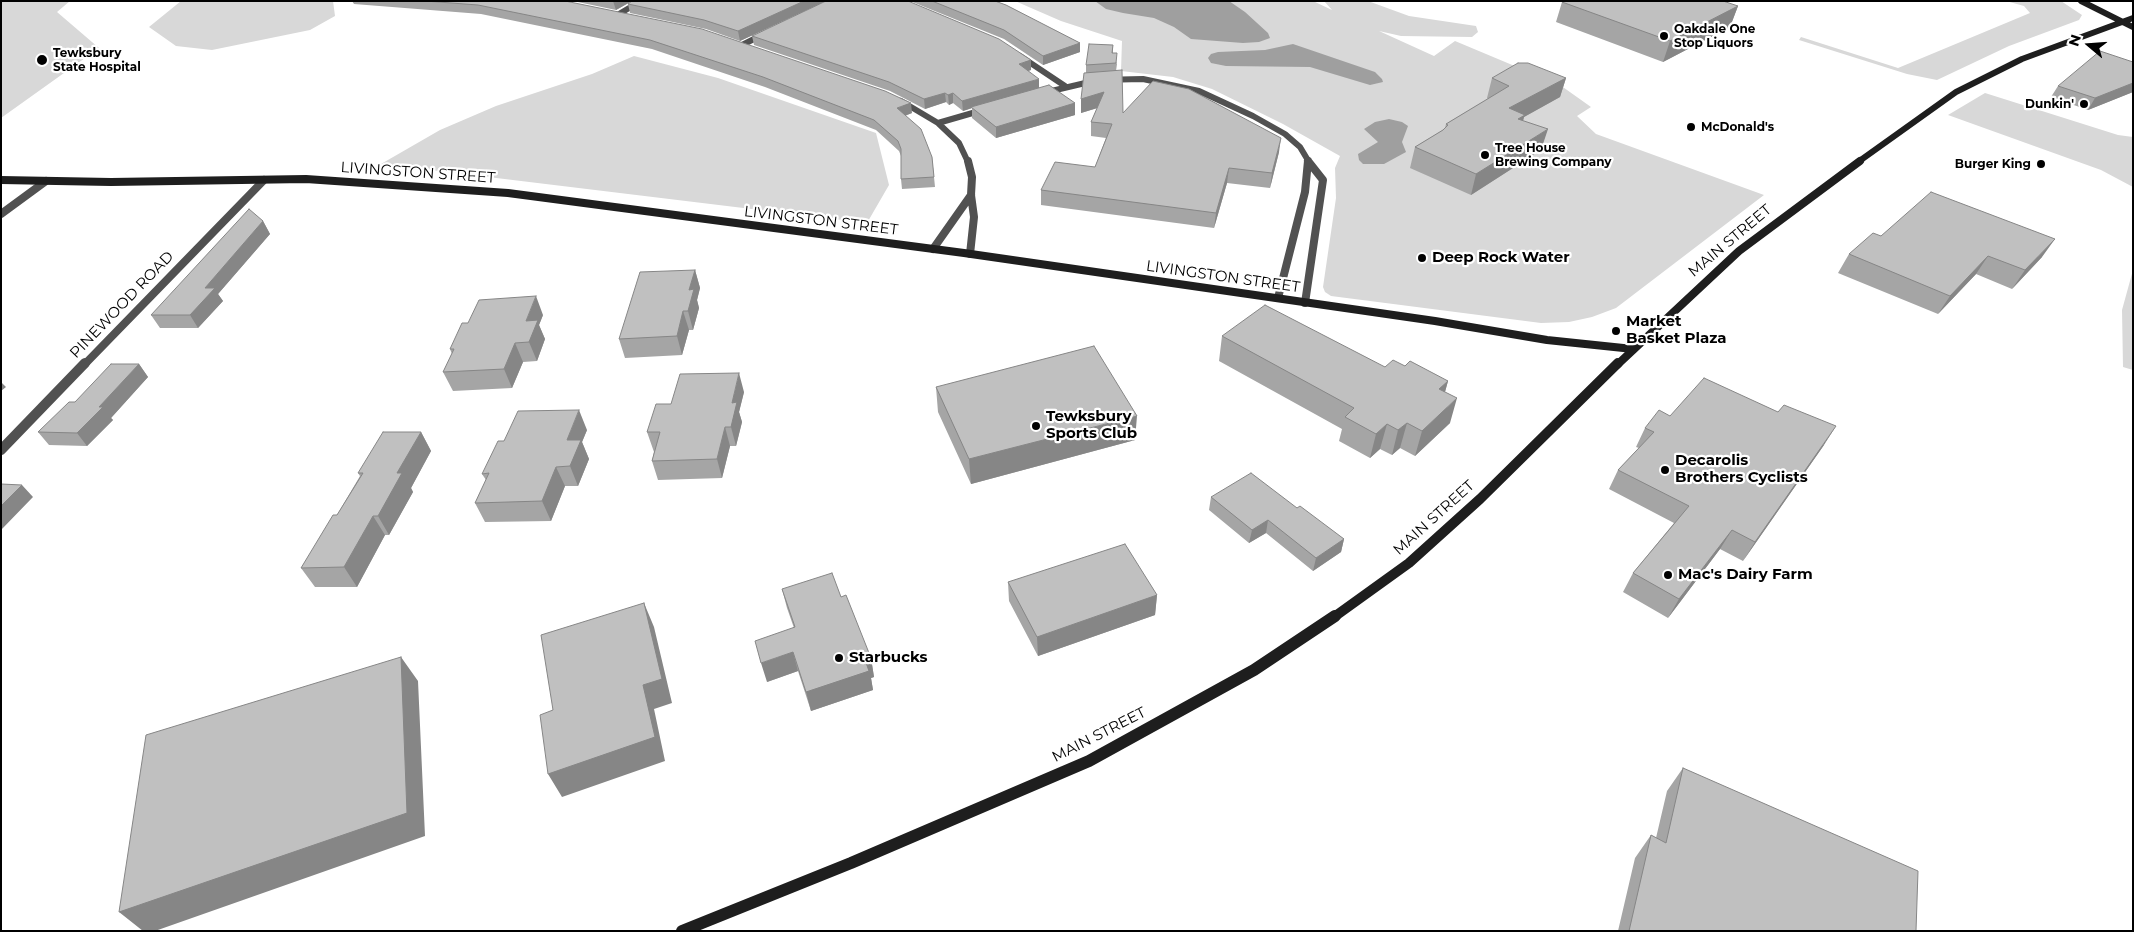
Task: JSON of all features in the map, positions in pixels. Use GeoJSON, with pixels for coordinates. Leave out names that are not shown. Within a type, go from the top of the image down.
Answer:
{"type":"FeatureCollection","features":[{"type":"Feature","properties":{"kind":"main road"},"geometry":{"type":"LineString","coordinates":[[2081,1],[2133,27]]}},
{"type":"Feature","properties":{"kind":"main road","name":"MAIN STREET"},"geometry":{"type":"LineString","coordinates":[[682,931],[851,864],[1089,761],[1254,670],[1324,624],[1409,563],[1480,499],[1633,349],[1745,246],[1952,94],[2022,59],[2133,18]]}},
{"type":"Feature","properties":{"kind":"main road","name":"LIVINGSTON STREET"},"geometry":{"type":"LineString","coordinates":[[1,180],[111,182],[306,179],[491,191],[970,254],[1278,298],[1547,340],[1633,349]]}},
{"type":"Feature","properties":{"kind":"street"},"geometry":{"type":"LineString","coordinates":[[619,14],[641,1]]}},
{"type":"Feature","properties":{"kind":"street"},"geometry":{"type":"LineString","coordinates":[[610,13],[628,16]]}},
{"type":"Feature","properties":{"kind":"street"},"geometry":{"type":"LineString","coordinates":[[740,46],[773,30]]}},
{"type":"Feature","properties":{"kind":"street"},"geometry":{"type":"LineString","coordinates":[[732,43],[754,50]]}},
{"type":"Feature","properties":{"kind":"street"},"geometry":{"type":"LineString","coordinates":[[1017,54],[1065,86]]}},
{"type":"Feature","properties":{"kind":"street"},"geometry":{"type":"LineString","coordinates":[[1037,95],[1065,86],[1098,80],[1136,79],[1170,84],[1199,91],[1253,116],[1285,134],[1300,146],[1308,161],[1323,180],[1305,303]]}},
{"type":"Feature","properties":{"kind":"street"},"geometry":{"type":"LineString","coordinates":[[894,98],[938,123],[959,143],[967,157],[972,177],[970,195],[974,217],[970,254]]}},
{"type":"Feature","properties":{"kind":"street"},"geometry":{"type":"LineString","coordinates":[[938,123],[990,108]]}},
{"type":"Feature","properties":{"kind":"street"},"geometry":{"type":"LineString","coordinates":[[1278,298],[1305,192],[1308,161]]}},
{"type":"Feature","properties":{"kind":"street","name":"PINEWOOD ROAD"},"geometry":{"type":"LineString","coordinates":[[1,450],[264,180]]}},
{"type":"Feature","properties":{"kind":"street"},"geometry":{"type":"LineString","coordinates":[[1,214],[46,181]]}},
{"type":"Feature","properties":{"kind":"street"},"geometry":{"type":"LineString","coordinates":[[933,249],[970,195]]}},
{"type":"Feature","properties":{"kind":"shaded area","name":"Tewksbury State Hospital"},"geometry":{"type":"Polygon","coordinates":[[[1,1],[70,1],[57,12],[99,48],[1,118],[1,1]]]}},
{"type":"Feature","properties":{"kind":"shaded area"},"geometry":{"type":"Polygon","coordinates":[[[181,1],[333,1],[335,16],[310,30],[212,50],[176,46],[149,27],[181,1]]]}},
{"type":"Feature","properties":{"kind":"shaded area"},"geometry":{"type":"Polygon","coordinates":[[[1015,1],[1313,1],[1332,10],[1324,1],[1368,1],[1409,16],[1476,26],[1478,32],[1472,37],[1401,36],[1379,31],[1434,56],[1455,41],[1560,85],[1591,107],[1577,116],[1596,134],[1764,195],[1616,308],[1592,317],[1569,322],[1541,323],[1331,296],[1325,292],[1323,287],[1336,198],[1335,168],[1340,156],[1283,124],[1212,89],[1173,77],[1121,71],[1122,41],[1061,21],[1015,1]]]}},
{"type":"Feature","properties":{"kind":"shaded area"},"geometry":{"type":"Polygon","coordinates":[[[1095,1],[1229,1],[1245,12],[1268,33],[1270,38],[1259,42],[1243,43],[1191,39],[1174,27],[1154,18],[1106,9],[1095,1]]]}},
{"type":"Feature","properties":{"kind":"shaded area"},"geometry":{"type":"Polygon","coordinates":[[[2006,1],[2061,1],[2082,15],[2079,20],[2009,46],[1937,80],[1907,74],[1799,40],[1801,37],[1898,68],[2030,13],[2024,6],[2006,1]]]}},
{"type":"Feature","properties":{"kind":"shaded area"},"geometry":{"type":"Polygon","coordinates":[[[1293,44],[1375,72],[1383,82],[1370,85],[1310,67],[1226,66],[1211,63],[1208,58],[1211,54],[1218,52],[1265,50],[1293,44]]]}},
{"type":"Feature","properties":{"kind":"shaded area"},"geometry":{"type":"Polygon","coordinates":[[[634,56],[718,78],[876,133],[889,185],[867,223],[381,164],[440,130],[496,106],[592,74],[634,56]]]}},
{"type":"Feature","properties":{"kind":"shaded area"},"geometry":{"type":"Polygon","coordinates":[[[1985,93],[2118,135],[2133,137],[2133,187],[2101,170],[1948,115],[1985,93]]]}},
{"type":"Feature","properties":{"kind":"shaded area"},"geometry":{"type":"Polygon","coordinates":[[[1389,119],[1402,122],[1408,126],[1402,142],[1406,152],[1384,164],[1363,164],[1359,160],[1358,154],[1378,142],[1364,129],[1375,122],[1389,119]]]}},
{"type":"Feature","properties":{"kind":"shaded area"},"geometry":{"type":"Polygon","coordinates":[[[2133,270],[2133,370],[2123,367],[2122,310],[2133,270]]]}},
{"type":"Feature","properties":{"kind":"building"},"geometry":{"type":"Polygon","coordinates":[[[425,1],[565,1],[702,29],[885,91],[911,103],[897,108],[921,129],[932,157],[934,177],[901,179],[901,149],[898,141],[874,120],[763,77],[650,40],[478,5],[425,1]]]}},
{"type":"Feature","properties":{"kind":"building"},"geometry":{"type":"Polygon","coordinates":[[[632,1],[804,1],[738,31],[704,20],[628,4],[632,1]]]}},
{"type":"Feature","properties":{"kind":"building"},"geometry":{"type":"Polygon","coordinates":[[[826,1],[908,1],[999,39],[1031,60],[1019,64],[1039,79],[962,101],[953,93],[948,95],[945,93],[924,99],[889,82],[752,36],[826,1]]]}},
{"type":"Feature","properties":{"kind":"building"},"geometry":{"type":"Polygon","coordinates":[[[932,1],[995,1],[1080,43],[1043,56],[1004,30],[932,1]]]}},
{"type":"Feature","properties":{"kind":"building"},"geometry":{"type":"Polygon","coordinates":[[[1723,1],[1738,6],[1670,41],[1562,2],[1723,1]]]}},
{"type":"Feature","properties":{"kind":"building"},"geometry":{"type":"Polygon","coordinates":[[[1089,44],[1113,45],[1112,53],[1117,53],[1116,63],[1086,65],[1089,44]]]}},
{"type":"Feature","properties":{"kind":"building"},"geometry":{"type":"Polygon","coordinates":[[[2100,51],[2133,62],[2133,83],[2095,98],[2058,86],[2100,51]]]}},
{"type":"Feature","properties":{"kind":"building"},"geometry":{"type":"Polygon","coordinates":[[[1518,63],[1528,63],[1566,78],[1509,108],[1525,115],[1518,119],[1548,129],[1476,174],[1415,147],[1443,130],[1448,125],[1446,124],[1509,86],[1492,78],[1518,63]]]}},
{"type":"Feature","properties":{"kind":"building"},"geometry":{"type":"Polygon","coordinates":[[[1122,70],[1123,113],[1153,81],[1189,89],[1281,138],[1272,173],[1229,168],[1216,213],[1041,190],[1055,162],[1095,167],[1112,124],[1091,122],[1104,92],[1081,99],[1084,73],[1122,70]]]}},
{"type":"Feature","properties":{"kind":"building"},"geometry":{"type":"Polygon","coordinates":[[[1049,85],[1075,103],[996,127],[971,107],[1049,85]]]}},
{"type":"Feature","properties":{"kind":"building"},"geometry":{"type":"Polygon","coordinates":[[[1931,192],[2055,239],[2025,270],[1988,256],[1950,296],[1849,254],[1873,233],[1881,236],[1931,192]]]}},
{"type":"Feature","properties":{"kind":"building"},"geometry":{"type":"Polygon","coordinates":[[[249,209],[263,221],[205,288],[215,288],[190,315],[151,315],[249,209]]]}},
{"type":"Feature","properties":{"kind":"building"},"geometry":{"type":"Polygon","coordinates":[[[695,270],[689,290],[694,289],[688,311],[683,311],[677,336],[619,339],[640,272],[695,270]]]}},
{"type":"Feature","properties":{"kind":"building"},"geometry":{"type":"Polygon","coordinates":[[[536,296],[526,321],[538,320],[529,342],[515,343],[504,369],[443,372],[454,349],[450,349],[462,323],[468,323],[479,300],[536,296]]]}},
{"type":"Feature","properties":{"kind":"building"},"geometry":{"type":"Polygon","coordinates":[[[1265,305],[1385,367],[1393,360],[1405,366],[1410,361],[1448,381],[1439,389],[1457,398],[1422,431],[1407,423],[1398,430],[1387,424],[1376,434],[1345,417],[1354,408],[1222,336],[1265,305]]]}},
{"type":"Feature","properties":{"kind":"building","name":"Tewksbury Sports Club"},"geometry":{"type":"Polygon","coordinates":[[[1094,346],[1137,416],[969,459],[936,387],[1094,346]]]}},
{"type":"Feature","properties":{"kind":"building"},"geometry":{"type":"Polygon","coordinates":[[[111,364],[139,364],[99,407],[103,407],[77,433],[38,432],[69,402],[75,402],[111,364]]]}},
{"type":"Feature","properties":{"kind":"building"},"geometry":{"type":"Polygon","coordinates":[[[739,373],[732,403],[737,402],[731,427],[725,427],[717,459],[652,461],[660,432],[647,432],[656,404],[671,404],[680,374],[739,373]]]}},
{"type":"Feature","properties":{"kind":"building"},"geometry":{"type":"Polygon","coordinates":[[[1704,378],[1778,412],[1784,405],[1836,426],[1755,542],[1732,530],[1679,599],[1633,573],[1689,506],[1618,470],[1654,432],[1645,428],[1659,410],[1670,416],[1704,378]]]}},
{"type":"Feature","properties":{"kind":"building"},"geometry":{"type":"Polygon","coordinates":[[[579,410],[567,440],[581,440],[570,466],[556,467],[542,501],[475,503],[489,473],[482,474],[498,441],[504,441],[518,411],[579,410]]]}},
{"type":"Feature","properties":{"kind":"building"},"geometry":{"type":"Polygon","coordinates":[[[383,432],[421,432],[397,473],[402,473],[378,516],[373,516],[344,567],[301,568],[333,515],[337,515],[363,473],[358,473],[383,432]]]}},
{"type":"Feature","properties":{"kind":"building"},"geometry":{"type":"Polygon","coordinates":[[[1251,473],[1297,508],[1300,506],[1344,539],[1316,558],[1268,520],[1252,530],[1211,497],[1251,473]]]}},
{"type":"Feature","properties":{"kind":"building"},"geometry":{"type":"Polygon","coordinates":[[[1,484],[22,485],[1,506],[1,484]]]}},
{"type":"Feature","properties":{"kind":"building"},"geometry":{"type":"Polygon","coordinates":[[[1125,544],[1157,595],[1037,637],[1008,582],[1125,544]]]}},
{"type":"Feature","properties":{"kind":"building"},"geometry":{"type":"Polygon","coordinates":[[[832,573],[841,597],[846,595],[871,658],[865,660],[869,671],[806,692],[793,652],[761,663],[755,641],[795,627],[782,589],[832,573]]]}},
{"type":"Feature","properties":{"kind":"building"},"geometry":{"type":"Polygon","coordinates":[[[644,603],[662,679],[643,685],[655,737],[548,774],[540,715],[553,710],[541,635],[644,603]]]}},
{"type":"Feature","properties":{"kind":"building"},"geometry":{"type":"Polygon","coordinates":[[[401,657],[407,813],[119,912],[146,735],[401,657]]]}},
{"type":"Feature","properties":{"kind":"building"},"geometry":{"type":"Polygon","coordinates":[[[1683,768],[1918,871],[1916,931],[1629,931],[1651,835],[1666,843],[1683,768]]]}},
{"type":"Feature","properties":{"kind":"place","name":"Oakdale One Stop Liquors"},"geometry":{"type":"Point","coordinates":[1664,36]}},
{"type":"Feature","properties":{"kind":"place","name":"Tewksbury State Hospital"},"geometry":{"type":"Point","coordinates":[42,60]}},
{"type":"Feature","properties":{"kind":"place","name":"Dunkin'"},"geometry":{"type":"Point","coordinates":[2084,104]}},
{"type":"Feature","properties":{"kind":"place","name":"McDonald's"},"geometry":{"type":"Point","coordinates":[1691,127]}},
{"type":"Feature","properties":{"kind":"place","name":"Tree House Brewing Company"},"geometry":{"type":"Point","coordinates":[1485,155]}},
{"type":"Feature","properties":{"kind":"place","name":"Burger King"},"geometry":{"type":"Point","coordinates":[2041,164]}},
{"type":"Feature","properties":{"kind":"place","name":"Deep Rock Water"},"geometry":{"type":"Point","coordinates":[1422,258]}},
{"type":"Feature","properties":{"kind":"place","name":"Market Basket Plaza"},"geometry":{"type":"Point","coordinates":[1616,331]}},
{"type":"Feature","properties":{"kind":"place","name":"Tewksbury Sports Club"},"geometry":{"type":"Point","coordinates":[1036,426]}},
{"type":"Feature","properties":{"kind":"place","name":"Decarolis Brothers Cyclists"},"geometry":{"type":"Point","coordinates":[1665,470]}},
{"type":"Feature","properties":{"kind":"place","name":"Mac's Dairy Farm"},"geometry":{"type":"Point","coordinates":[1668,575]}},
{"type":"Feature","properties":{"kind":"place","name":"Starbucks"},"geometry":{"type":"Point","coordinates":[839,658]}}]}
